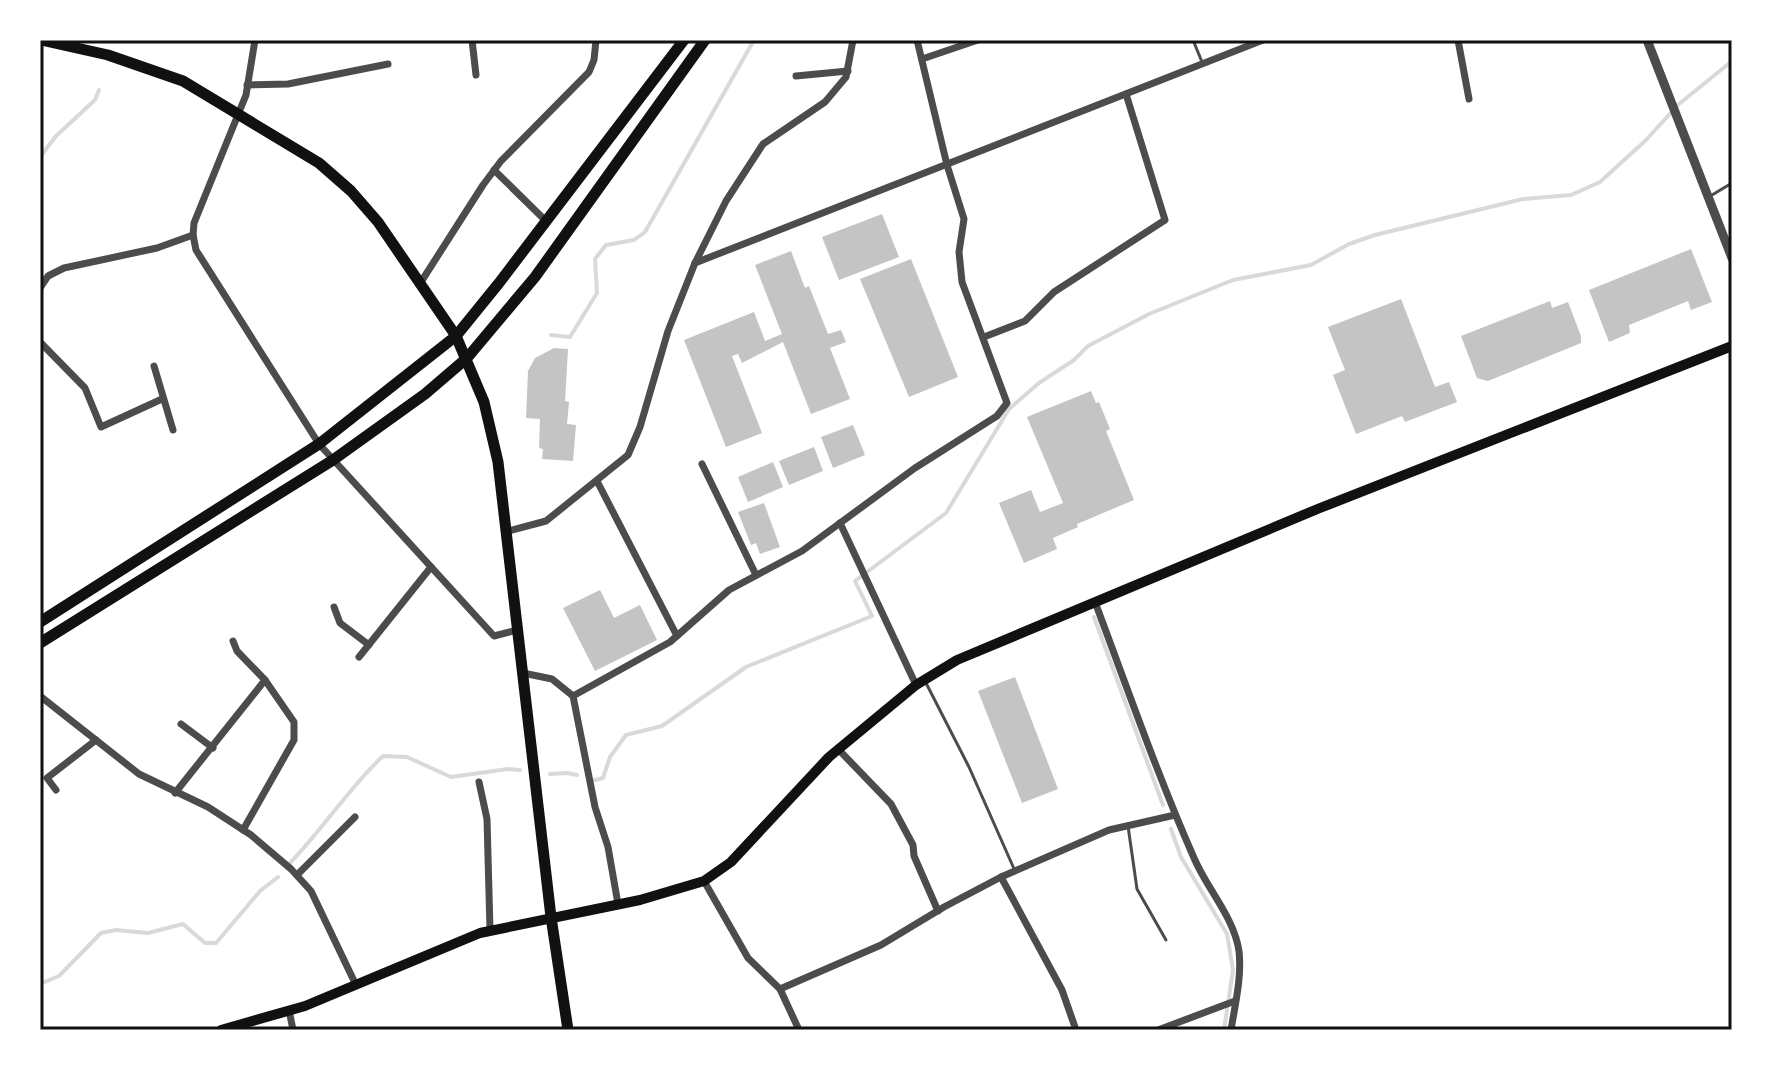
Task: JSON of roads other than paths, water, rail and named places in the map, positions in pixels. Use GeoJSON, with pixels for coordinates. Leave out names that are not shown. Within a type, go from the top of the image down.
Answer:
{"type":"FeatureCollection","features":[{"type":"Feature","properties":{"kind":"main road"},"geometry":{"type":"LineString","coordinates":[[41,40],[108,55],[183,81],[319,163],[351,191],[378,222],[456,336],[484,402],[498,462],[551,917],[568,1030]]}},
{"type":"Feature","properties":{"kind":"main road"},"geometry":{"type":"LineString","coordinates":[[40,622],[319,444],[456,336],[547,222],[684,40]]}},
{"type":"Feature","properties":{"kind":"main road"},"geometry":{"type":"LineString","coordinates":[[40,643],[333,460],[425,394],[467,358],[544,265],[705,40]]}},
{"type":"Feature","properties":{"kind":"main road"},"geometry":{"type":"LineString","coordinates":[[221,1030],[305,1006],[490,930],[618,904],[704,881],[731,862],[838,749],[920,682],[957,660],[1320,508],[1732,346]]}},
{"type":"Feature","properties":{"kind":"street"},"geometry":{"type":"LineString","coordinates":[[255,40],[247,85],[194,223],[196,250],[319,444],[494,636],[517,630]]}},
{"type":"Feature","properties":{"kind":"street"},"geometry":{"type":"LineString","coordinates":[[472,40],[476,75]]}},
{"type":"Feature","properties":{"kind":"street"},"geometry":{"type":"LineString","coordinates":[[421,282],[494,170],[589,72],[596,40]]}},
{"type":"Feature","properties":{"kind":"street"},"geometry":{"type":"LineString","coordinates":[[508,531],[546,521],[628,455],[640,427],[668,331],[695,263],[726,201],[763,144],[825,102],[846,77],[853,40]]}},
{"type":"Feature","properties":{"kind":"street"},"geometry":{"type":"LineString","coordinates":[[573,696],[677,636],[729,590],[802,551],[915,468],[997,416],[1007,403],[962,282],[959,252],[964,219],[947,165],[917,40]]}},
{"type":"Feature","properties":{"kind":"street"},"geometry":{"type":"LineString","coordinates":[[922,59],[978,40]]}},
{"type":"Feature","properties":{"kind":"street"},"geometry":{"type":"LineString","coordinates":[[695,263],[1263,40]]}},
{"type":"Feature","properties":{"kind":"street"},"geometry":{"type":"LineString","coordinates":[[1458,40],[1469,99]]}},
{"type":"Feature","properties":{"kind":"street"},"geometry":{"type":"LineString","coordinates":[[1647,40],[1732,258]]}},
{"type":"Feature","properties":{"kind":"street"},"geometry":{"type":"LineString","coordinates":[[247,85],[288,84],[388,64]]}},
{"type":"Feature","properties":{"kind":"street"},"geometry":{"type":"LineString","coordinates":[[796,76],[848,71]]}},
{"type":"Feature","properties":{"kind":"street"},"geometry":{"type":"LineString","coordinates":[[984,337],[1025,321],[1054,292],[1165,220],[1126,94]]}},
{"type":"Feature","properties":{"kind":"street"},"geometry":{"type":"LineString","coordinates":[[494,170],[547,222]]}},
{"type":"Feature","properties":{"kind":"street"},"geometry":{"type":"LineString","coordinates":[[40,288],[48,276],[64,268],[157,248],[193,235]]}},
{"type":"Feature","properties":{"kind":"street"},"geometry":{"type":"LineString","coordinates":[[40,342],[85,388],[101,427],[162,399]]}},
{"type":"Feature","properties":{"kind":"street"},"geometry":{"type":"LineString","coordinates":[[154,366],[173,430]]}},
{"type":"Feature","properties":{"kind":"street"},"geometry":{"type":"LineString","coordinates":[[702,464],[756,575]]}},
{"type":"Feature","properties":{"kind":"street"},"geometry":{"type":"LineString","coordinates":[[597,481],[677,636]]}},
{"type":"Feature","properties":{"kind":"street"},"geometry":{"type":"LineString","coordinates":[[840,523],[920,682]]}},
{"type":"Feature","properties":{"kind":"street"},"geometry":{"type":"LineString","coordinates":[[359,657],[431,567]]}},
{"type":"Feature","properties":{"kind":"street"},"geometry":{"type":"LineString","coordinates":[[1095,602],[1196,865],[1234,932],[1240,971],[1231,1030]]}},
{"type":"Feature","properties":{"kind":"street"},"geometry":{"type":"LineString","coordinates":[[334,607],[340,623],[369,645]]}},
{"type":"Feature","properties":{"kind":"street"},"geometry":{"type":"LineString","coordinates":[[233,641],[237,651],[265,680],[294,722],[294,740],[243,830]]}},
{"type":"Feature","properties":{"kind":"street"},"geometry":{"type":"LineString","coordinates":[[523,673],[552,679],[573,696],[618,904]]}},
{"type":"Feature","properties":{"kind":"street"},"geometry":{"type":"LineString","coordinates":[[175,793],[265,680]]}},
{"type":"Feature","properties":{"kind":"street"},"geometry":{"type":"LineString","coordinates":[[40,696],[139,774],[208,807],[243,830],[297,875],[311,891],[326,917],[355,983]]}},
{"type":"Feature","properties":{"kind":"street"},"geometry":{"type":"LineString","coordinates":[[181,724],[213,748]]}},
{"type":"Feature","properties":{"kind":"street"},"geometry":{"type":"LineString","coordinates":[[56,790],[47,778],[96,740]]}},
{"type":"Feature","properties":{"kind":"street"},"geometry":{"type":"LineString","coordinates":[[838,749],[891,804],[913,845],[914,856],[938,911]]}},
{"type":"Feature","properties":{"kind":"street"},"geometry":{"type":"LineString","coordinates":[[479,782],[487,819],[490,930]]}},
{"type":"Feature","properties":{"kind":"street"},"geometry":{"type":"LineString","coordinates":[[780,989],[881,945],[1001,877],[1109,830],[1175,815]]}},
{"type":"Feature","properties":{"kind":"street"},"geometry":{"type":"LineString","coordinates":[[297,875],[355,817]]}},
{"type":"Feature","properties":{"kind":"street"},"geometry":{"type":"LineString","coordinates":[[1001,877],[1062,990],[1076,1030]]}},
{"type":"Feature","properties":{"kind":"street"},"geometry":{"type":"LineString","coordinates":[[704,881],[748,958],[780,989],[799,1030]]}},
{"type":"Feature","properties":{"kind":"street"},"geometry":{"type":"LineString","coordinates":[[1158,1030],[1235,1001]]}},
{"type":"Feature","properties":{"kind":"street"},"geometry":{"type":"LineString","coordinates":[[289,1010],[293,1030]]}},
{"type":"Feature","properties":{"kind":"lane"},"geometry":{"type":"LineString","coordinates":[[1193,40],[1202,64]]}},
{"type":"Feature","properties":{"kind":"lane"},"geometry":{"type":"LineString","coordinates":[[1708,197],[1732,183]]}},
{"type":"Feature","properties":{"kind":"lane"},"geometry":{"type":"LineString","coordinates":[[920,682],[969,767],[1015,871]]}},
{"type":"Feature","properties":{"kind":"lane"},"geometry":{"type":"LineString","coordinates":[[1128,826],[1137,889],[1166,940]]}},
{"type":"Feature","properties":{"kind":"waterway"},"geometry":{"type":"LineString","coordinates":[[551,335],[570,337],[597,293],[595,259],[606,245],[634,240],[645,232],[754,40]]}},
{"type":"Feature","properties":{"kind":"waterway"},"geometry":{"type":"LineString","coordinates":[[595,780],[603,778],[610,757],[626,735],[662,726],[746,667],[872,616],[855,581],[946,513],[1009,409],[1088,346],[1149,314],[1233,280],[1311,265],[1349,244],[1375,235],[1523,199],[1571,195],[1600,182],[1645,141],[1679,104],[1732,61]]}},
{"type":"Feature","properties":{"kind":"waterway"},"geometry":{"type":"LineString","coordinates":[[40,157],[56,136],[95,100],[99,90]]}},
{"type":"Feature","properties":{"kind":"waterway"},"geometry":{"type":"LineString","coordinates":[[1094,617],[1163,805]]}},
{"type":"Feature","properties":{"kind":"waterway"},"geometry":{"type":"LineString","coordinates":[[290,863],[383,756],[407,757],[451,777],[520,770]]}},
{"type":"Feature","properties":{"kind":"waterway"},"geometry":{"type":"LineString","coordinates":[[550,774],[577,775]]}},
{"type":"Feature","properties":{"kind":"waterway"},"geometry":{"type":"LineString","coordinates":[[1171,829],[1181,857],[1227,934],[1233,970],[1224,1030]]}},
{"type":"Feature","properties":{"kind":"waterway"},"geometry":{"type":"LineString","coordinates":[[40,984],[59,976],[101,933],[116,930],[148,933],[183,924],[205,943],[216,943],[260,891],[278,877]]}}]}
